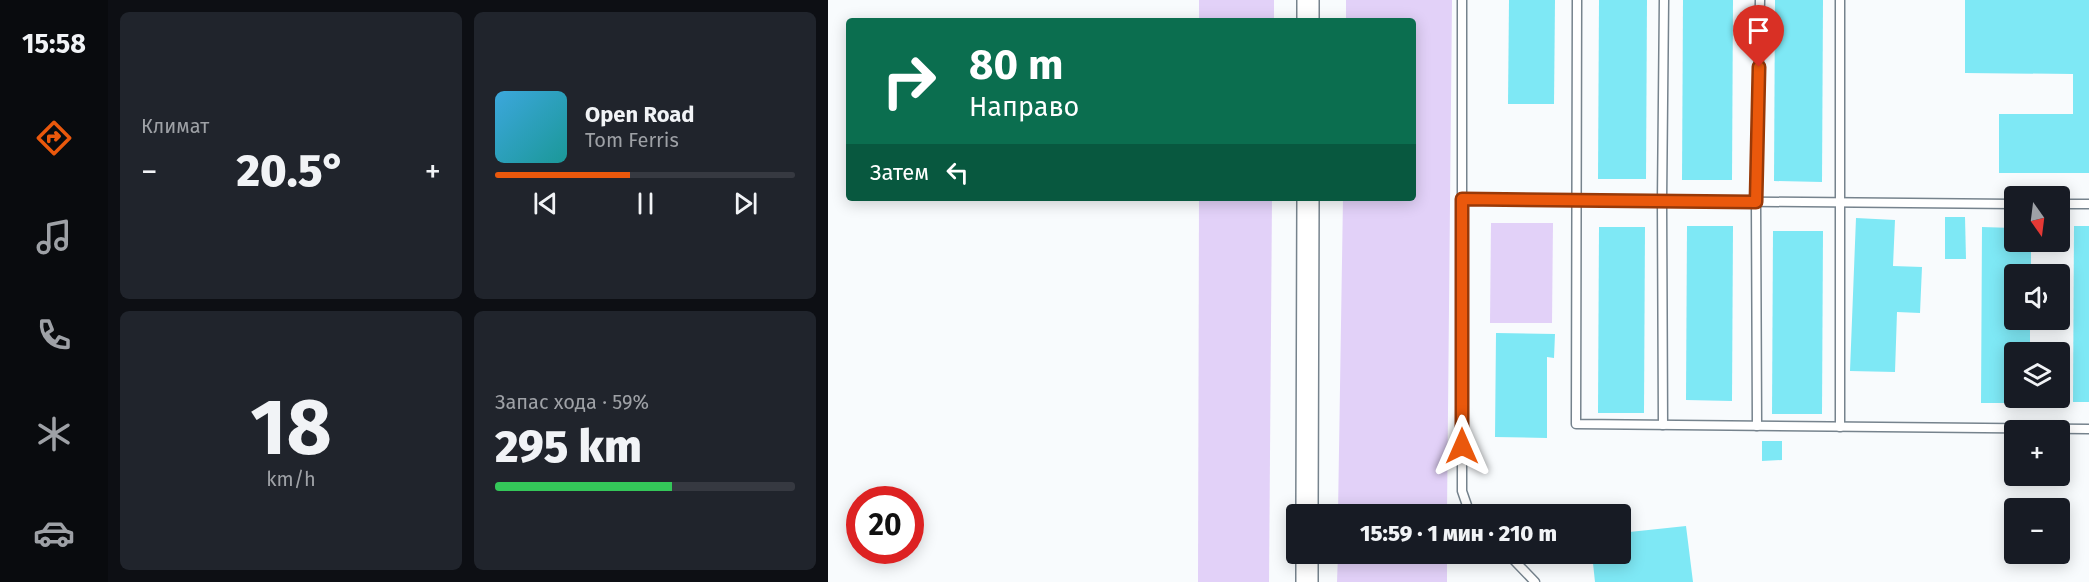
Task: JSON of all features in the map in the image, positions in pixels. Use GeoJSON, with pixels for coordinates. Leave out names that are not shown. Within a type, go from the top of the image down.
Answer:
{"type":"FeatureCollection","features":[{"type":"Feature","properties":{"kind":"street"},"geometry":{"type":"LineString","coordinates":[[1308,0],[1308,18]]}},
{"type":"Feature","properties":{"kind":"street"},"geometry":{"type":"LineString","coordinates":[[1307,504],[1308,201]]}},
{"type":"Feature","properties":{"kind":"street"},"geometry":{"type":"LineString","coordinates":[[1307,564],[1307,582]]}},
{"type":"Feature","properties":{"kind":"lane"},"geometry":{"type":"LineString","coordinates":[[1462,0],[1462,491],[1467,504]]}},
{"type":"Feature","properties":{"kind":"lane"},"geometry":{"type":"LineString","coordinates":[[1576,0],[1576,424],[2089,429]]}},
{"type":"Feature","properties":{"kind":"lane"},"geometry":{"type":"LineString","coordinates":[[1664,0],[1662,201],[1664,424]]}},
{"type":"Feature","properties":{"kind":"lane"},"geometry":{"type":"LineString","coordinates":[[1757,426],[1756,202],[1760,0]]}},
{"type":"Feature","properties":{"kind":"lane"},"geometry":{"type":"LineString","coordinates":[[1840,0],[1840,427]]}},
{"type":"Feature","properties":{"kind":"lane"},"geometry":{"type":"LineString","coordinates":[[1462,199],[2004,204]]}},
{"type":"Feature","properties":{"kind":"lane"},"geometry":{"type":"LineString","coordinates":[[2070,204],[2089,204]]}},
{"type":"Feature","properties":{"kind":"lane"},"geometry":{"type":"LineString","coordinates":[[1518,564],[1535,582]]}},
{"type":"Feature","properties":{"kind":"shaded area"},"geometry":{"type":"Polygon","coordinates":[[[1199,0],[1274,0],[1274,18],[1199,18],[1199,0]]]}},
{"type":"Feature","properties":{"kind":"shaded area"},"geometry":{"type":"Polygon","coordinates":[[[1346,0],[1452,0],[1447,504],[1338,504],[1343,201],[1416,201],[1416,18],[1346,18],[1346,0]]]}},
{"type":"Feature","properties":{"kind":"shaded area"},"geometry":{"type":"Polygon","coordinates":[[[1199,201],[1272,201],[1269,582],[1198,582],[1199,201]]]}},
{"type":"Feature","properties":{"kind":"shaded area"},"geometry":{"type":"Polygon","coordinates":[[[1491,223],[1553,223],[1552,323],[1490,323],[1491,223]]]}},
{"type":"Feature","properties":{"kind":"shaded area"},"geometry":{"type":"Polygon","coordinates":[[[1338,564],[1447,564],[1447,582],[1337,582],[1338,564]]]}},
{"type":"Feature","properties":{"kind":"building"},"geometry":{"type":"Polygon","coordinates":[[[1509,0],[1555,0],[1554,104],[1508,104],[1509,0]]]}},
{"type":"Feature","properties":{"kind":"building"},"geometry":{"type":"Polygon","coordinates":[[[1599,0],[1647,0],[1646,179],[1598,179],[1599,0]]]}},
{"type":"Feature","properties":{"kind":"building"},"geometry":{"type":"Polygon","coordinates":[[[1683,0],[1733,0],[1732,180],[1682,180],[1683,0]]]}},
{"type":"Feature","properties":{"kind":"building"},"geometry":{"type":"Polygon","coordinates":[[[1775,0],[1823,0],[1822,182],[1774,181],[1775,0]]]}},
{"type":"Feature","properties":{"kind":"building"},"geometry":{"type":"Polygon","coordinates":[[[1965,0],[2089,0],[2089,173],[1999,173],[1999,114],[2073,114],[2073,74],[1965,73],[1965,0]]]}},
{"type":"Feature","properties":{"kind":"building"},"geometry":{"type":"Polygon","coordinates":[[[1945,217],[1965,217],[1966,259],[1945,259],[1945,217]]]}},
{"type":"Feature","properties":{"kind":"building"},"geometry":{"type":"Polygon","coordinates":[[[1856,218],[1895,220],[1893,266],[1922,267],[1920,313],[1897,312],[1895,372],[1850,371],[1856,218]]]}},
{"type":"Feature","properties":{"kind":"building"},"geometry":{"type":"Polygon","coordinates":[[[1687,226],[1733,226],[1732,401],[1686,400],[1687,226]]]}},
{"type":"Feature","properties":{"kind":"building"},"geometry":{"type":"Polygon","coordinates":[[[2074,226],[2089,226],[2089,402],[2073,402],[2074,226]]]}},
{"type":"Feature","properties":{"kind":"building"},"geometry":{"type":"Polygon","coordinates":[[[1599,227],[1645,227],[1644,413],[1598,413],[1599,227]]]}},
{"type":"Feature","properties":{"kind":"building"},"geometry":{"type":"Polygon","coordinates":[[[1982,227],[2004,228],[2004,252],[2031,252],[2031,264],[2004,264],[2004,330],[2030,330],[2030,342],[2004,342],[2004,403],[1981,403],[1982,227]]]}},
{"type":"Feature","properties":{"kind":"building"},"geometry":{"type":"Polygon","coordinates":[[[1773,231],[1823,231],[1822,414],[1772,414],[1773,231]]]}},
{"type":"Feature","properties":{"kind":"building"},"geometry":{"type":"Polygon","coordinates":[[[1496,333],[1555,334],[1554,358],[1547,357],[1547,438],[1495,437],[1496,333]]]}},
{"type":"Feature","properties":{"kind":"building"},"geometry":{"type":"Polygon","coordinates":[[[1762,441],[1782,441],[1782,460],[1762,461],[1762,441]]]}},
{"type":"Feature","properties":{"kind":"building"},"geometry":{"type":"Polygon","coordinates":[[[1686,526],[1693,582],[1595,582],[1593,564],[1631,564],[1631,532],[1686,526]]]}},
{"type":"Feature","properties":{"kind":"route"},"geometry":{"type":"LineString","coordinates":[[1462,446],[1462,199],[1756,202],[1759,67]]}}]}
